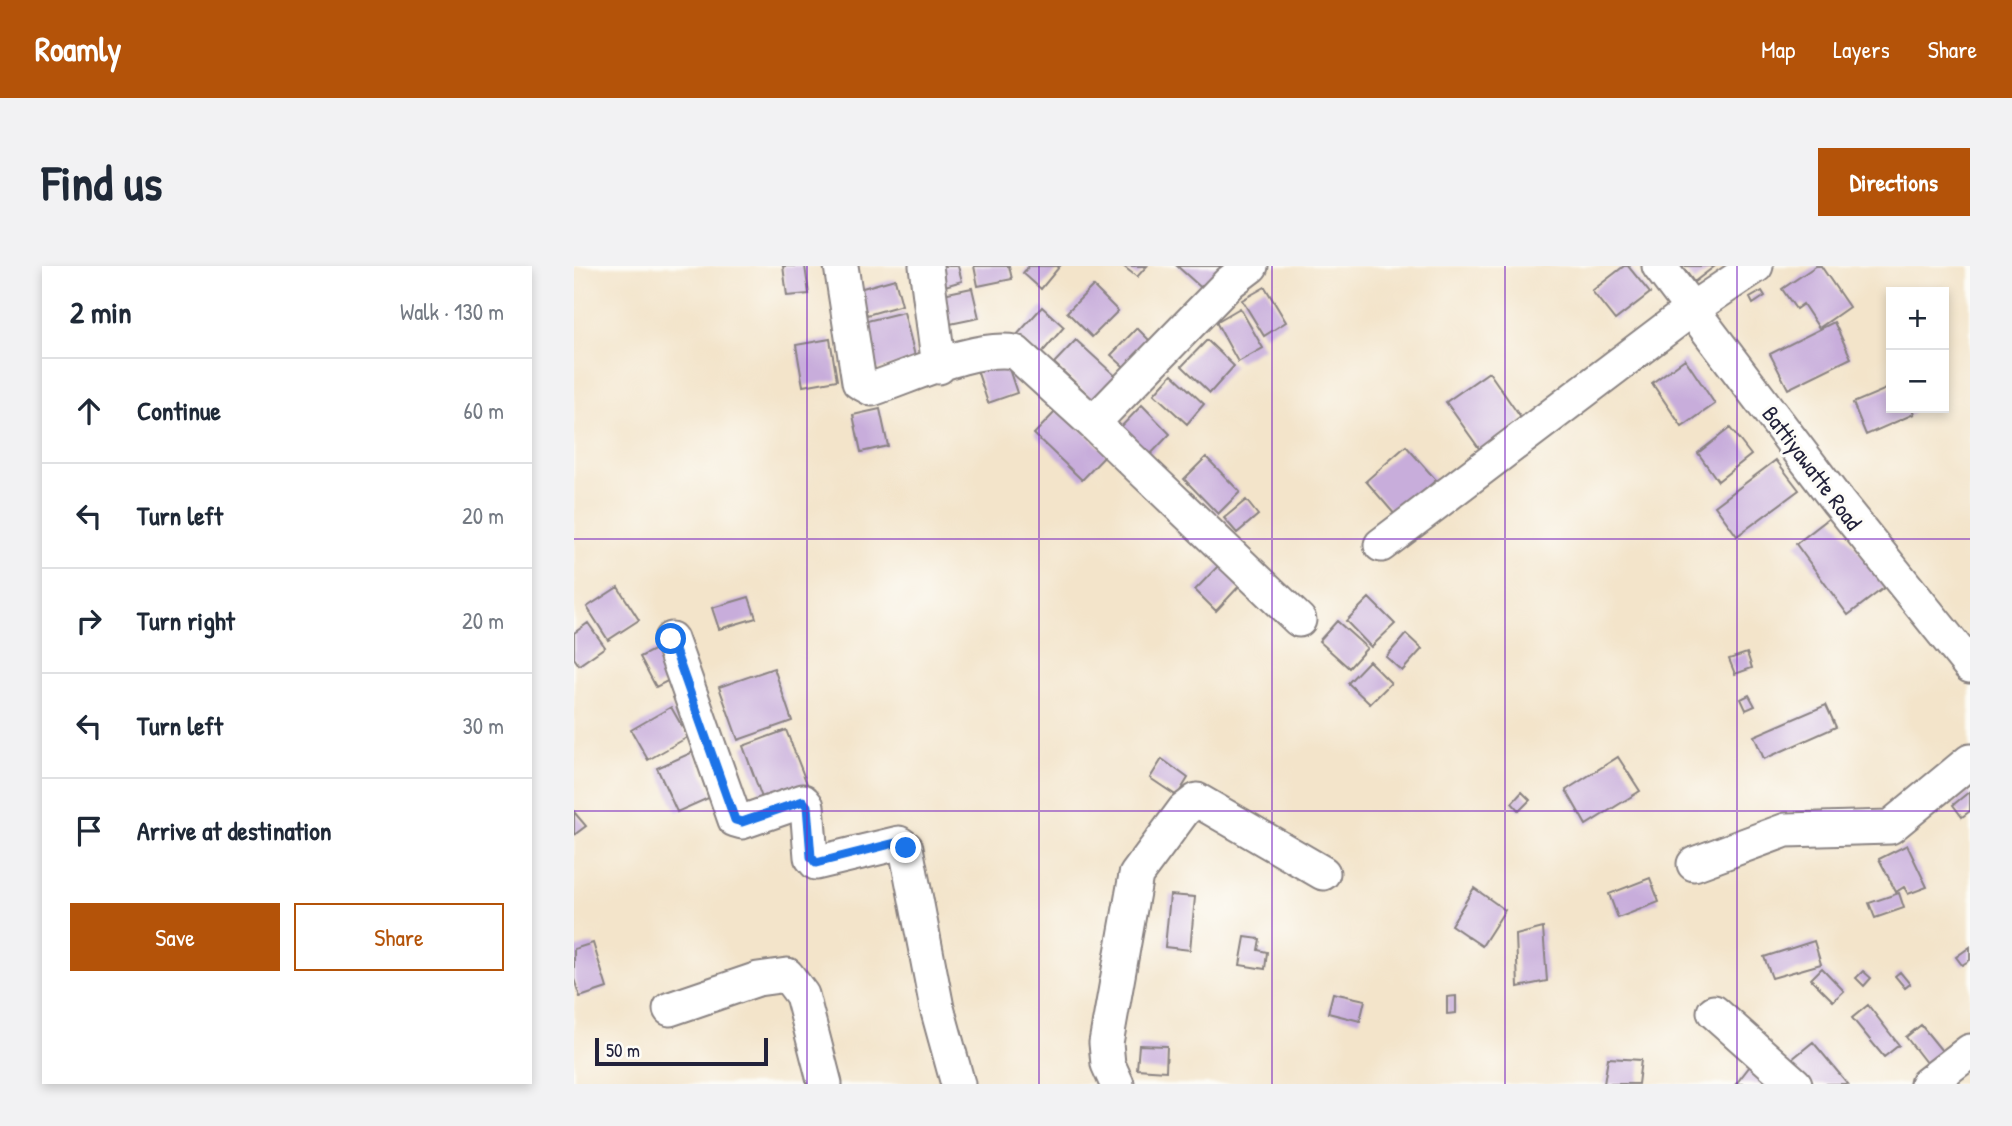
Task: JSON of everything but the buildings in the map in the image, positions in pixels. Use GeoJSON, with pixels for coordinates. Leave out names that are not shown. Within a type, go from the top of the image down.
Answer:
{"type":"FeatureCollection","features":[{"type":"Feature","properties":{"kind":"street"},"geometry":{"type":"LineString","coordinates":[[841,266],[859,382],[872,389],[980,353],[1001,350],[1016,352],[1299,620]]}},
{"type":"Feature","properties":{"kind":"street"},"geometry":{"type":"LineString","coordinates":[[926,266],[939,367]]}},
{"type":"Feature","properties":{"kind":"street"},"geometry":{"type":"LineString","coordinates":[[1093,423],[1230,282],[1251,266]]}},
{"type":"Feature","properties":{"kind":"street","name":"Battiyawatte Road"},"geometry":{"type":"LineString","coordinates":[[1659,266],[1838,502],[1970,666]]}},
{"type":"Feature","properties":{"kind":"street"},"geometry":{"type":"LineString","coordinates":[[1381,545],[1692,309],[1756,266]]}},
{"type":"Feature","properties":{"kind":"street"},"geometry":{"type":"LineString","coordinates":[[671,639],[735,820],[742,822],[803,801],[807,806],[811,857],[816,863],[899,842],[906,848],[937,1008],[958,1084]]}},
{"type":"Feature","properties":{"kind":"street"},"geometry":{"type":"LineString","coordinates":[[1694,864],[1786,830],[1890,827],[1970,761]]}},
{"type":"Feature","properties":{"kind":"street"},"geometry":{"type":"LineString","coordinates":[[1117,1084],[1108,1064],[1106,1043],[1136,875],[1184,810],[1197,800],[1322,873]]}},
{"type":"Feature","properties":{"kind":"street"},"geometry":{"type":"LineString","coordinates":[[670,1009],[758,979],[787,975],[802,995],[825,1084]]}},
{"type":"Feature","properties":{"kind":"street"},"geometry":{"type":"LineString","coordinates":[[1714,1012],[1795,1084]]}},
{"type":"Feature","properties":{"kind":"street"},"geometry":{"type":"LineString","coordinates":[[1927,1084],[1970,1051]]}},
{"type":"Feature","properties":{"kind":"route"},"geometry":{"type":"LineString","coordinates":[[671,639],[735,820],[742,822],[803,801],[807,806],[811,857],[816,863],[899,842],[906,848]]}}]}
